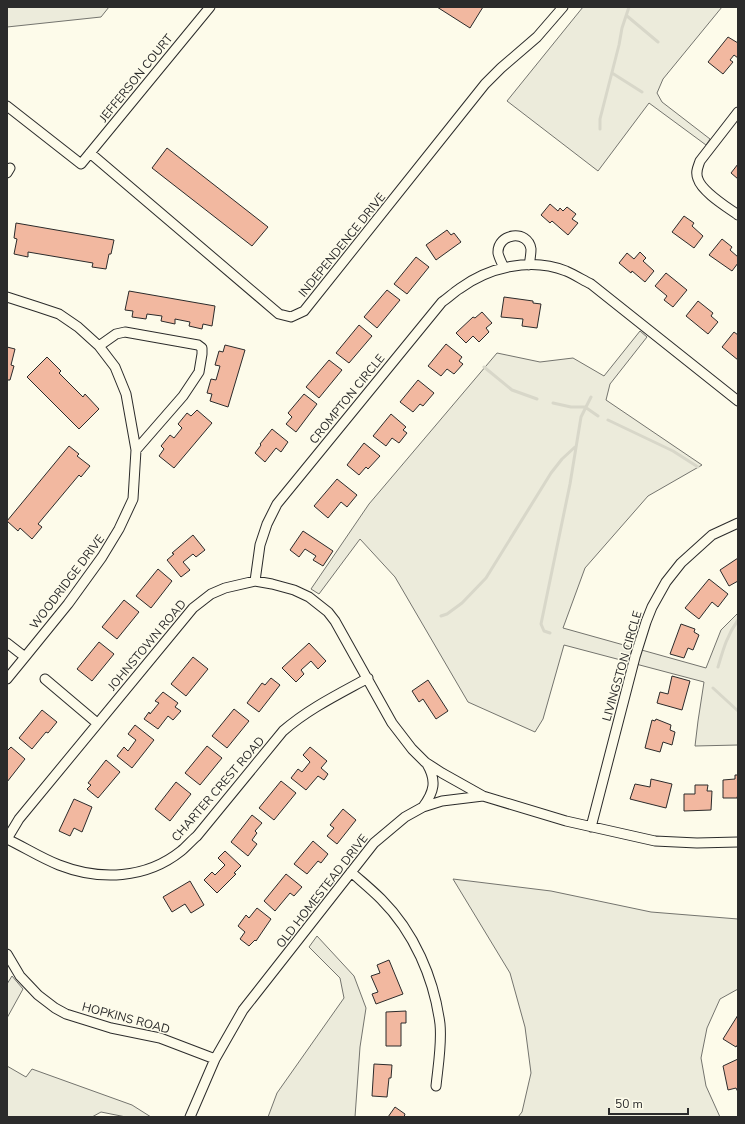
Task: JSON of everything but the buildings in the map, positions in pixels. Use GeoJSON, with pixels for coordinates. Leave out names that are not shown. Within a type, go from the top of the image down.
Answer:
{"type":"FeatureCollection","features":[{"type":"Feature","properties":{"kind":"street","name":"JEFFERSON COURT"},"geometry":{"type":"LineString","coordinates":[[7,106],[81,164],[210,7]]}},
{"type":"Feature","properties":{"kind":"street","name":"INDEPENDENCE DRIVE"},"geometry":{"type":"LineString","coordinates":[[90,153],[280,314],[291,317],[304,310],[485,84],[537,37],[563,7]]}},
{"type":"Feature","properties":{"kind":"street"},"geometry":{"type":"LineString","coordinates":[[738,112],[700,161],[697,170],[698,180],[703,187],[738,215]]}},
{"type":"Feature","properties":{"kind":"street"},"geometry":{"type":"LineString","coordinates":[[504,268],[498,254],[499,247],[506,237],[512,235],[524,238],[529,243],[531,249],[529,265]]}},
{"type":"Feature","properties":{"kind":"street","name":"CROMPTON CIRCLE"},"geometry":{"type":"LineString","coordinates":[[255,581],[260,545],[267,524],[277,504],[442,302],[458,289],[489,272],[504,268],[529,265],[547,266],[566,271],[591,284],[738,401]]}},
{"type":"Feature","properties":{"kind":"street","name":"WOODRIDGE DRIVE"},"geometry":{"type":"LineString","coordinates":[[7,297],[59,314],[78,327],[99,346],[115,366],[126,394],[136,450],[134,499],[119,529],[99,562],[7,679]]}},
{"type":"Feature","properties":{"kind":"street"},"geometry":{"type":"LineString","coordinates":[[99,346],[116,334],[125,332],[198,345],[202,348],[199,372],[183,396],[136,450]]}},
{"type":"Feature","properties":{"kind":"street","name":"LIVINGSTON CIRCLE"},"geometry":{"type":"LineString","coordinates":[[591,827],[635,657],[652,607],[666,582],[681,563],[712,536],[738,523]]}},
{"type":"Feature","properties":{"kind":"street","name":"JOHNSTOWN ROAD"},"geometry":{"type":"LineString","coordinates":[[7,839],[19,819],[193,608],[211,594],[225,588],[255,581],[294,590],[317,602],[335,621],[392,723],[412,749],[425,762],[483,796]]}},
{"type":"Feature","properties":{"kind":"street"},"geometry":{"type":"LineString","coordinates":[[7,643],[25,657]]}},
{"type":"Feature","properties":{"kind":"street","name":"CHARTER CREST ROAD"},"geometry":{"type":"LineString","coordinates":[[7,839],[59,865],[93,875],[104,876],[131,873],[164,862],[180,851],[196,836],[283,731],[309,711],[368,678]]}},
{"type":"Feature","properties":{"kind":"street"},"geometry":{"type":"LineString","coordinates":[[45,679],[97,723]]}},
{"type":"Feature","properties":{"kind":"street"},"geometry":{"type":"LineString","coordinates":[[423,807],[430,796],[433,785],[433,774],[425,762]]}},
{"type":"Feature","properties":{"kind":"street","name":"OLD HOMESTEAD DRIVE"},"geometry":{"type":"LineString","coordinates":[[190,1117],[215,1059],[243,1010],[374,843],[405,817],[423,807],[442,801],[483,796],[591,827],[655,841],[698,843],[738,842]]}},
{"type":"Feature","properties":{"kind":"street"},"geometry":{"type":"LineString","coordinates":[[351,872],[381,899],[407,930],[430,980],[440,1025],[440,1048],[436,1086]]}},
{"type":"Feature","properties":{"kind":"street","name":"HOPKINS ROAD"},"geometry":{"type":"LineString","coordinates":[[7,954],[20,976],[38,995],[55,1008],[66,1014],[111,1028],[160,1038],[215,1059]]}},
{"type":"Feature","properties":{"kind":"shaded area"},"geometry":{"type":"Polygon","coordinates":[[[7,7],[109,7],[101,17],[7,27],[7,7]]]}},
{"type":"Feature","properties":{"kind":"shaded area"},"geometry":{"type":"Polygon","coordinates":[[[583,7],[722,7],[663,79],[657,93],[662,102],[710,139],[706,145],[649,103],[598,171],[507,101],[583,7]]]}},
{"type":"Feature","properties":{"kind":"shaded area"},"geometry":{"type":"Polygon","coordinates":[[[640,331],[647,337],[610,384],[606,400],[702,465],[648,496],[585,568],[563,628],[706,668],[721,630],[738,613],[738,745],[695,746],[704,682],[564,645],[543,719],[535,732],[468,702],[395,577],[360,539],[319,594],[311,589],[369,504],[497,353],[540,362],[573,358],[604,376],[640,331]]]}},
{"type":"Feature","properties":{"kind":"shaded area"},"geometry":{"type":"Polygon","coordinates":[[[453,879],[551,891],[651,912],[738,919],[738,989],[720,999],[707,1028],[701,1058],[706,1086],[720,1117],[518,1117],[522,1112],[531,1073],[525,1027],[510,973],[453,879]]]}},
{"type":"Feature","properties":{"kind":"shaded area"},"geometry":{"type":"Polygon","coordinates":[[[317,936],[354,976],[366,1008],[360,1047],[355,1117],[268,1117],[277,1093],[344,998],[340,978],[309,947],[317,936]]]}},
{"type":"Feature","properties":{"kind":"shaded area"},"geometry":{"type":"Polygon","coordinates":[[[12,976],[23,989],[7,1018],[7,984],[12,976]]]}},
{"type":"Feature","properties":{"kind":"shaded area"},"geometry":{"type":"Polygon","coordinates":[[[7,1066],[26,1077],[32,1069],[132,1105],[151,1117],[126,1117],[101,1112],[92,1117],[7,1117],[7,1066]]]}},
{"type":"Feature","properties":{"kind":"waterway"},"geometry":{"type":"LineString","coordinates":[[600,129],[600,119],[622,28],[629,7]]}},
{"type":"Feature","properties":{"kind":"waterway"},"geometry":{"type":"LineString","coordinates":[[627,16],[658,42]]}},
{"type":"Feature","properties":{"kind":"waterway"},"geometry":{"type":"LineString","coordinates":[[612,73],[642,92]]}},
{"type":"Feature","properties":{"kind":"waterway"},"geometry":{"type":"LineString","coordinates":[[484,367],[512,390],[537,399]]}},
{"type":"Feature","properties":{"kind":"waterway"},"geometry":{"type":"LineString","coordinates":[[550,633],[544,631],[541,624],[570,484],[581,417],[591,397]]}},
{"type":"Feature","properties":{"kind":"waterway"},"geometry":{"type":"LineString","coordinates":[[553,403],[571,407],[585,407],[598,416]]}},
{"type":"Feature","properties":{"kind":"waterway"},"geometry":{"type":"LineString","coordinates":[[608,420],[673,451],[698,467]]}},
{"type":"Feature","properties":{"kind":"waterway"},"geometry":{"type":"LineString","coordinates":[[441,616],[447,614],[462,603],[486,578],[551,473],[562,459],[575,447]]}},
{"type":"Feature","properties":{"kind":"waterway"},"geometry":{"type":"LineString","coordinates":[[718,667],[728,637],[738,620]]}},
{"type":"Feature","properties":{"kind":"waterway"},"geometry":{"type":"LineString","coordinates":[[713,688],[738,711]]}}]}
